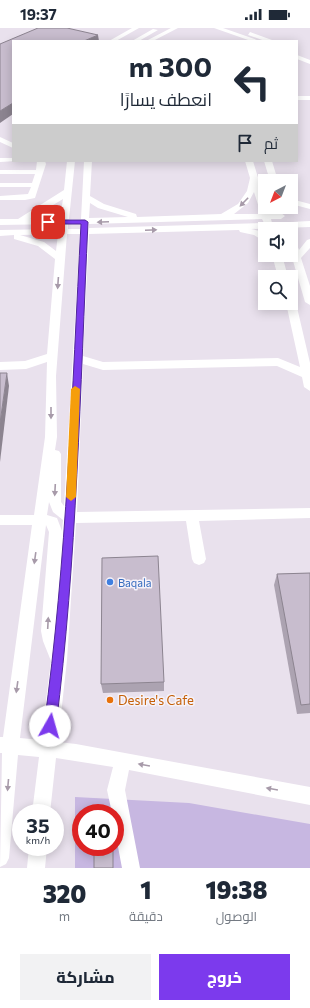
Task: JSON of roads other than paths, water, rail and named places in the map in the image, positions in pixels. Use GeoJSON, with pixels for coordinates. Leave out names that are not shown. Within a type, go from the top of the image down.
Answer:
{"type":"FeatureCollection","features":[{"type":"Feature","properties":{"kind":"street"},"geometry":{"type":"LineString","coordinates":[[114,40],[136,28]]}},
{"type":"Feature","properties":{"kind":"street"},"geometry":{"type":"LineString","coordinates":[[137,40],[160,28]]}},
{"type":"Feature","properties":{"kind":"street"},"geometry":{"type":"LineString","coordinates":[[151,40],[175,28]]}},
{"type":"Feature","properties":{"kind":"street"},"geometry":{"type":"LineString","coordinates":[[217,28],[254,40]]}},
{"type":"Feature","properties":{"kind":"street"},"geometry":{"type":"LineString","coordinates":[[232,28],[267,40]]}},
{"type":"Feature","properties":{"kind":"street"},"geometry":{"type":"LineString","coordinates":[[298,51],[310,57]]}},
{"type":"Feature","properties":{"kind":"street"},"geometry":{"type":"LineString","coordinates":[[298,57],[310,62]]}},
{"type":"Feature","properties":{"kind":"street"},"geometry":{"type":"LineString","coordinates":[[298,98],[310,98]]}},
{"type":"Feature","properties":{"kind":"street"},"geometry":{"type":"LineString","coordinates":[[1,140],[12,146]]}},
{"type":"Feature","properties":{"kind":"street"},"geometry":{"type":"LineString","coordinates":[[0,148],[12,147]]}},
{"type":"Feature","properties":{"kind":"street"},"geometry":{"type":"LineString","coordinates":[[0,160],[12,160]]}},
{"type":"Feature","properties":{"kind":"street"},"geometry":{"type":"LineString","coordinates":[[0,198],[30,197],[33,194],[36,185],[42,162]]}},
{"type":"Feature","properties":{"kind":"street"},"geometry":{"type":"LineString","coordinates":[[0,858],[6,745],[15,700],[41,519],[51,437],[51,376],[60,258],[71,162]]}},
{"type":"Feature","properties":{"kind":"street"},"geometry":{"type":"LineString","coordinates":[[42,804],[59,660],[70,518],[88,162]]}},
{"type":"Feature","properties":{"kind":"street"},"geometry":{"type":"LineString","coordinates":[[248,162],[268,222]]}},
{"type":"Feature","properties":{"kind":"street"},"geometry":{"type":"LineString","coordinates":[[268,162],[272,174]]}},
{"type":"Feature","properties":{"kind":"street"},"geometry":{"type":"LineString","coordinates":[[0,172],[40,172]]}},
{"type":"Feature","properties":{"kind":"street"},"geometry":{"type":"LineString","coordinates":[[220,216],[232,212],[247,199],[252,188],[253,176]]}},
{"type":"Feature","properties":{"kind":"street"},"geometry":{"type":"LineString","coordinates":[[0,185],[36,185]]}},
{"type":"Feature","properties":{"kind":"street"},"geometry":{"type":"LineString","coordinates":[[19,222],[49,205],[68,191]]}},
{"type":"Feature","properties":{"kind":"street"},"geometry":{"type":"LineString","coordinates":[[86,197],[95,204],[115,211],[135,216],[156,218]]}},
{"type":"Feature","properties":{"kind":"street"},"geometry":{"type":"LineString","coordinates":[[298,203],[310,207]]}},
{"type":"Feature","properties":{"kind":"street"},"geometry":{"type":"LineString","coordinates":[[84,227],[156,218],[220,216],[261,222]]}},
{"type":"Feature","properties":{"kind":"street"},"geometry":{"type":"LineString","coordinates":[[289,222],[310,216]]}},
{"type":"Feature","properties":{"kind":"street"},"geometry":{"type":"LineString","coordinates":[[0,222],[19,222],[64,227]]}},
{"type":"Feature","properties":{"kind":"street"},"geometry":{"type":"LineString","coordinates":[[214,228],[258,224]]}},
{"type":"Feature","properties":{"kind":"street"},"geometry":{"type":"LineString","coordinates":[[298,224],[310,224]]}},
{"type":"Feature","properties":{"kind":"street"},"geometry":{"type":"LineString","coordinates":[[0,234],[64,227],[84,227],[214,228],[250,230],[258,235]]}},
{"type":"Feature","properties":{"kind":"street"},"geometry":{"type":"LineString","coordinates":[[0,234],[15,236],[37,242],[60,258]]}},
{"type":"Feature","properties":{"kind":"street"},"geometry":{"type":"LineString","coordinates":[[298,256],[310,242]]}},
{"type":"Feature","properties":{"kind":"street"},"geometry":{"type":"LineString","coordinates":[[297,262],[310,302]]}},
{"type":"Feature","properties":{"kind":"street"},"geometry":{"type":"LineString","coordinates":[[292,310],[310,387]]}},
{"type":"Feature","properties":{"kind":"street"},"geometry":{"type":"LineString","coordinates":[[278,362],[301,350]]}},
{"type":"Feature","properties":{"kind":"street"},"geometry":{"type":"LineString","coordinates":[[0,366],[26,365],[53,356]]}},
{"type":"Feature","properties":{"kind":"street"},"geometry":{"type":"LineString","coordinates":[[77,358],[103,366]]}},
{"type":"Feature","properties":{"kind":"street"},"geometry":{"type":"LineString","coordinates":[[76,379],[89,371],[103,366],[278,362],[306,374]]}},
{"type":"Feature","properties":{"kind":"street"},"geometry":{"type":"LineString","coordinates":[[26,365],[51,376]]}},
{"type":"Feature","properties":{"kind":"street"},"geometry":{"type":"LineString","coordinates":[[51,437],[56,459],[55,503],[58,508],[70,518],[310,513]]}},
{"type":"Feature","properties":{"kind":"street"},"geometry":{"type":"LineString","coordinates":[[192,516],[199,559]]}},
{"type":"Feature","properties":{"kind":"street"},"geometry":{"type":"LineString","coordinates":[[0,520],[41,519],[52,522],[56,532],[48,631],[53,649],[59,660]]}},
{"type":"Feature","properties":{"kind":"street"},"geometry":{"type":"LineString","coordinates":[[6,745],[76,752],[310,796]]}},
{"type":"Feature","properties":{"kind":"street"},"geometry":{"type":"LineString","coordinates":[[123,762],[116,790],[131,868]]}},
{"type":"Feature","properties":{"kind":"street"},"geometry":{"type":"LineString","coordinates":[[36,868],[37,856]]}},
{"type":"Feature","properties":{"kind":"place","name":"Baqala"},"geometry":{"type":"Point","coordinates":[110,582]}},
{"type":"Feature","properties":{"kind":"place","name":"Desire's Cafe"},"geometry":{"type":"Point","coordinates":[110,700]}}]}
